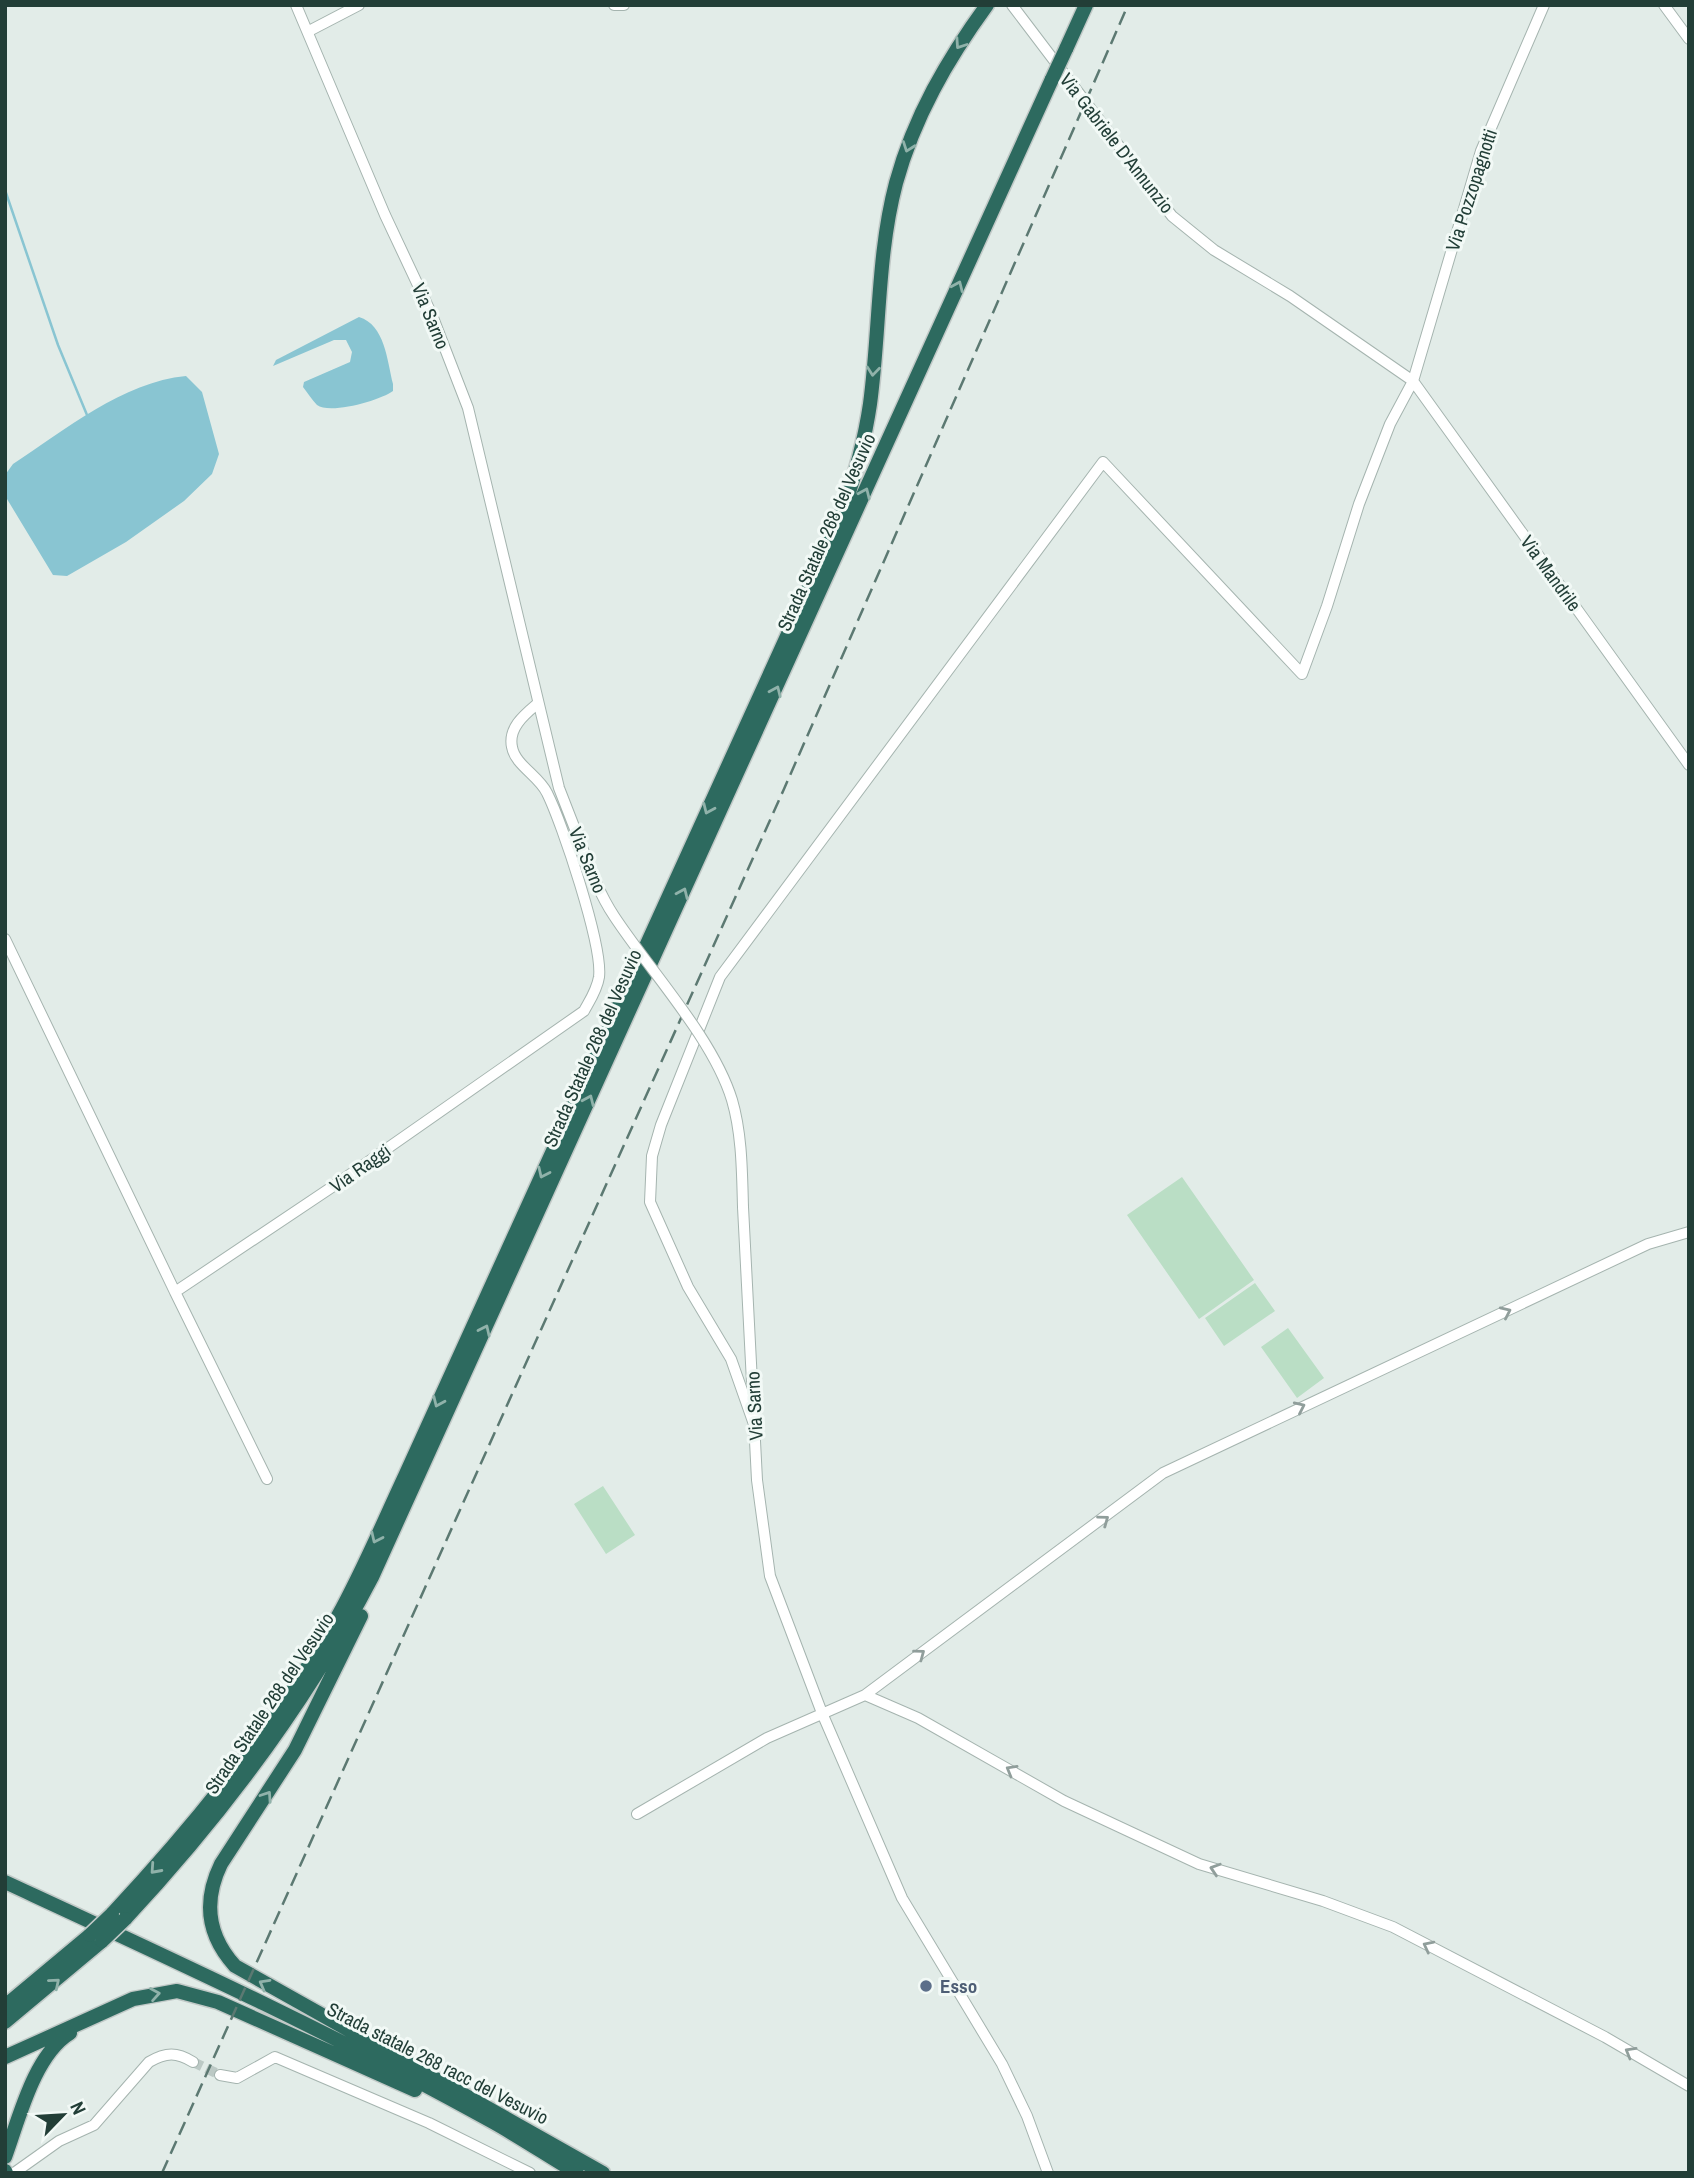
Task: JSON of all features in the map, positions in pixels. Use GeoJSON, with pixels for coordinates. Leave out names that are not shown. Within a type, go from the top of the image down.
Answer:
{"type":"FeatureCollection","features":[{"type":"Feature","properties":{"kind":"highway","name":"Strada Statale 268 del Vesuvio"},"geometry":{"type":"LineString","coordinates":[[118,1916],[214,1797],[297,1681],[338,1616],[405,1476],[826,551],[847,499],[864,438],[884,253],[896,185],[917,122],[935,85],[987,5]]}},
{"type":"Feature","properties":{"kind":"highway","name":"Strada Statale 268 del Vesuvio"},"geometry":{"type":"LineString","coordinates":[[5,2022],[169,1871],[224,1804],[307,1688],[348,1622],[417,1481],[1086,5]]}},
{"type":"Feature","properties":{"kind":"highway"},"geometry":{"type":"LineString","coordinates":[[417,1481],[396,1544],[308,1727],[272,1788],[221,1864],[209,1897],[208,1913],[217,1943],[235,1966],[452,2088]]}},
{"type":"Feature","properties":{"kind":"highway","name":"Strada statale 268 racc del Vesuvio"},"geometry":{"type":"LineString","coordinates":[[5,1882],[252,1997],[491,2121],[577,2173]]}},
{"type":"Feature","properties":{"kind":"highway","name":"Strada Statale 268 del Vesuvio"},"geometry":{"type":"LineString","coordinates":[[5,2006],[96,1938]]}},
{"type":"Feature","properties":{"kind":"highway"},"geometry":{"type":"LineString","coordinates":[[5,1997],[96,1938]]}},
{"type":"Feature","properties":{"kind":"highway"},"geometry":{"type":"LineString","coordinates":[[5,2057],[147,1994],[177,1991],[205,1996],[438,2101],[551,2158]]}},
{"type":"Feature","properties":{"kind":"highway","name":"Strada statale 268 racc del Vesuvio"},"geometry":{"type":"LineString","coordinates":[[252,1997],[300,2015],[452,2088],[603,2173]]}},
{"type":"Feature","properties":{"kind":"highway"},"geometry":{"type":"LineString","coordinates":[[5,2157],[40,2066],[50,2049],[92,2019]]}},
{"type":"Feature","properties":{"kind":"street","name":"Via Sarno"},"geometry":{"type":"LineString","coordinates":[[296,5],[432,315],[468,408],[559,788],[598,889],[612,914],[691,1025],[715,1064],[732,1100],[740,1150],[757,1480],[770,1576],[822,1713],[902,1898],[1002,2064],[1027,2116],[1048,2173]]}},
{"type":"Feature","properties":{"kind":"street"},"geometry":{"type":"LineString","coordinates":[[309,31],[359,5]]}},
{"type":"Feature","properties":{"kind":"street"},"geometry":{"type":"LineString","coordinates":[[614,5],[624,5]]}},
{"type":"Feature","properties":{"kind":"street","name":"Via Gabriele D'Annunzio"},"geometry":{"type":"LineString","coordinates":[[1012,5],[1172,216],[1214,250],[1290,296],[1413,381]]}},
{"type":"Feature","properties":{"kind":"street","name":"Via Pozzopagnotti"},"geometry":{"type":"LineString","coordinates":[[756,1430],[731,1359],[688,1287],[650,1202],[655,1146],[720,976],[1103,462],[1302,674],[1327,606],[1359,503],[1390,424],[1413,381],[1481,150],[1544,5]]}},
{"type":"Feature","properties":{"kind":"street"},"geometry":{"type":"LineString","coordinates":[[1664,5],[1689,39]]}},
{"type":"Feature","properties":{"kind":"street","name":"Via Mandrile"},"geometry":{"type":"LineString","coordinates":[[1413,381],[1689,765]]}},
{"type":"Feature","properties":{"kind":"street","name":"Via Raggi"},"geometry":{"type":"LineString","coordinates":[[175,1292],[584,1011],[599,976],[576,871],[546,791],[515,757],[511,746],[512,733],[516,726],[537,704]]}},
{"type":"Feature","properties":{"kind":"street"},"geometry":{"type":"LineString","coordinates":[[5,939],[267,1479]]}},
{"type":"Feature","properties":{"kind":"street"},"geometry":{"type":"LineString","coordinates":[[637,1814],[767,1738],[865,1695],[1163,1473],[1648,1244],[1689,1232]]}},
{"type":"Feature","properties":{"kind":"street"},"geometry":{"type":"LineString","coordinates":[[865,1695],[918,1718],[1064,1801],[1199,1864],[1323,1900],[1393,1927],[1605,2038],[1689,2086]]}},
{"type":"Feature","properties":{"kind":"street"},"geometry":{"type":"LineString","coordinates":[[14,2173],[59,2141],[94,2125],[149,2062],[172,2053],[193,2062]]}},
{"type":"Feature","properties":{"kind":"street"},"geometry":{"type":"LineString","coordinates":[[220,2075],[237,2078],[275,2057],[429,2123],[530,2173]]}},
{"type":"Feature","properties":{"kind":"green space"},"geometry":{"type":"Polygon","coordinates":[[[1182,1177],[1254,1280],[1199,1319],[1127,1215],[1182,1177]]]}},
{"type":"Feature","properties":{"kind":"green space"},"geometry":{"type":"Polygon","coordinates":[[[1255,1283],[1275,1311],[1224,1346],[1205,1318],[1255,1283]]]}},
{"type":"Feature","properties":{"kind":"green space"},"geometry":{"type":"Polygon","coordinates":[[[1288,1328],[1324,1378],[1297,1398],[1261,1347],[1288,1328]]]}},
{"type":"Feature","properties":{"kind":"green space"},"geometry":{"type":"Polygon","coordinates":[[[603,1486],[635,1535],[606,1554],[574,1504],[603,1486]]]}},
{"type":"Feature","properties":{"kind":"water"},"geometry":{"type":"Polygon","coordinates":[[[359,317],[374,327],[384,344],[393,384],[393,391],[387,395],[355,405],[333,408],[317,405],[311,398],[303,387],[304,382],[350,362],[352,352],[346,340],[334,340],[273,366],[276,360],[359,317]]]}},
{"type":"Feature","properties":{"kind":"water"},"geometry":{"type":"Polygon","coordinates":[[[186,376],[202,392],[219,454],[212,474],[184,501],[126,542],[67,576],[53,575],[7,499],[5,475],[13,464],[95,410],[140,388],[186,376]]]}},
{"type":"Feature","properties":{"kind":"waterway"},"geometry":{"type":"LineString","coordinates":[[5,190],[58,345],[87,415]]}},
{"type":"Feature","properties":{"kind":"tunnel"},"geometry":{"type":"LineString","coordinates":[[193,2062],[220,2075]]}},
{"type":"Feature","properties":{"kind":"railway"},"geometry":{"type":"LineString","coordinates":[[162,2173],[784,789],[1128,5]]}},
{"type":"Feature","properties":{"kind":"place","name":"Esso"},"geometry":{"type":"Point","coordinates":[926,1986]}}]}
